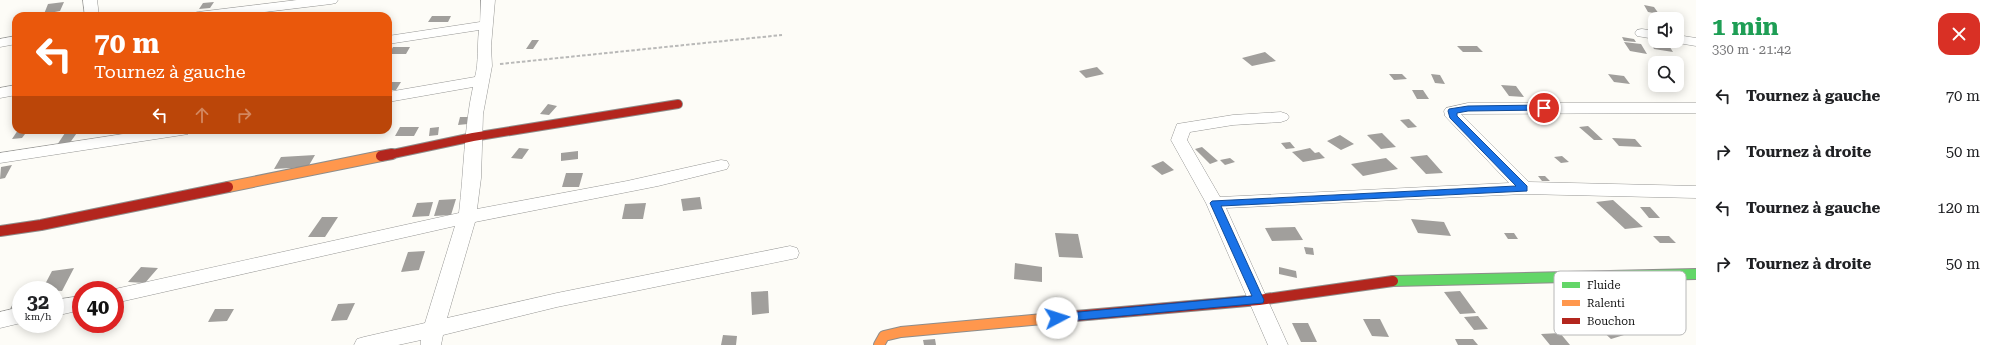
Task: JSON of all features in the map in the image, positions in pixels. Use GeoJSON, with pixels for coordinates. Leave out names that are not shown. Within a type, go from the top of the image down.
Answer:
{"type":"FeatureCollection","features":[{"type":"Feature","properties":{"kind":"street"},"geometry":{"type":"LineString","coordinates":[[90,0],[92,12]]}},
{"type":"Feature","properties":{"kind":"street"},"geometry":{"type":"LineString","coordinates":[[231,12],[331,0]]}},
{"type":"Feature","properties":{"kind":"street"},"geometry":{"type":"LineString","coordinates":[[432,337],[467,217],[472,178],[475,114],[483,73],[488,0]]}},
{"type":"Feature","properties":{"kind":"street"},"geometry":{"type":"LineString","coordinates":[[392,39],[487,25]]}},
{"type":"Feature","properties":{"kind":"street"},"geometry":{"type":"LineString","coordinates":[[1684,40],[1696,42]]}},
{"type":"Feature","properties":{"kind":"street"},"geometry":{"type":"LineString","coordinates":[[0,43],[12,41]]}},
{"type":"Feature","properties":{"kind":"street"},"geometry":{"type":"LineString","coordinates":[[392,96],[483,73]]}},
{"type":"Feature","properties":{"kind":"street"},"geometry":{"type":"LineString","coordinates":[[0,93],[12,91]]}},
{"type":"Feature","properties":{"kind":"street"},"geometry":{"type":"LineString","coordinates":[[0,231],[41,225],[473,137],[678,104]]}},
{"type":"Feature","properties":{"kind":"street"},"geometry":{"type":"LineString","coordinates":[[1524,188],[1453,116],[1452,111],[1468,108],[1696,108]]}},
{"type":"Feature","properties":{"kind":"street"},"geometry":{"type":"LineString","coordinates":[[1278,345],[1215,203],[1179,140],[1182,128],[1233,120],[1281,117]]}},
{"type":"Feature","properties":{"kind":"street"},"geometry":{"type":"LineString","coordinates":[[0,158],[156,134]]}},
{"type":"Feature","properties":{"kind":"street"},"geometry":{"type":"LineString","coordinates":[[124,294],[215,276],[467,217],[673,178],[721,165]]}},
{"type":"Feature","properties":{"kind":"street"},"geometry":{"type":"LineString","coordinates":[[1215,203],[1524,188],[1696,192]]}},
{"type":"Feature","properties":{"kind":"street"},"geometry":{"type":"LineString","coordinates":[[364,345],[432,337],[557,300],[790,253]]}},
{"type":"Feature","properties":{"kind":"street"},"geometry":{"type":"LineString","coordinates":[[1686,274],[1696,274]]}},
{"type":"Feature","properties":{"kind":"street"},"geometry":{"type":"LineString","coordinates":[[879,345],[884,336],[901,332],[1259,300],[1388,281],[1554,277]]}},
{"type":"Feature","properties":{"kind":"street"},"geometry":{"type":"LineString","coordinates":[[0,320],[12,317]]}},
{"type":"Feature","properties":{"kind":"path"},"geometry":{"type":"LineString","coordinates":[[483,73],[782,35]]}},
{"type":"Feature","properties":{"kind":"building"},"geometry":{"type":"Polygon","coordinates":[[[64,2],[60,11],[55,12],[45,12],[48,4],[64,2]]]}},
{"type":"Feature","properties":{"kind":"building"},"geometry":{"type":"Polygon","coordinates":[[[214,2],[210,8],[199,9],[203,3],[214,2]]]}},
{"type":"Feature","properties":{"kind":"building"},"geometry":{"type":"Polygon","coordinates":[[[1644,5],[1654,7],[1658,12],[1648,12],[1644,5]]]}},
{"type":"Feature","properties":{"kind":"building"},"geometry":{"type":"Polygon","coordinates":[[[432,16],[451,16],[448,22],[428,22],[432,16]]]}},
{"type":"Feature","properties":{"kind":"building"},"geometry":{"type":"Polygon","coordinates":[[[1622,37],[1634,39],[1636,42],[1624,41],[1622,37]]]}},
{"type":"Feature","properties":{"kind":"building"},"geometry":{"type":"Polygon","coordinates":[[[532,40],[539,40],[533,49],[526,49],[532,40]]]}},
{"type":"Feature","properties":{"kind":"building"},"geometry":{"type":"Polygon","coordinates":[[[1624,42],[1641,44],[1647,54],[1630,51],[1624,42]]]}},
{"type":"Feature","properties":{"kind":"building"},"geometry":{"type":"Polygon","coordinates":[[[1457,46],[1477,46],[1483,52],[1463,52],[1457,46]]]}},
{"type":"Feature","properties":{"kind":"building"},"geometry":{"type":"Polygon","coordinates":[[[393,47],[410,47],[406,54],[392,54],[393,47]]]}},
{"type":"Feature","properties":{"kind":"building"},"geometry":{"type":"Polygon","coordinates":[[[1670,48],[1673,52],[1654,49],[1670,48]]]}},
{"type":"Feature","properties":{"kind":"building"},"geometry":{"type":"Polygon","coordinates":[[[1265,52],[1276,61],[1252,66],[1242,58],[1265,52]]]}},
{"type":"Feature","properties":{"kind":"building"},"geometry":{"type":"Polygon","coordinates":[[[1097,67],[1104,74],[1086,78],[1079,71],[1097,67]]]}},
{"type":"Feature","properties":{"kind":"building"},"geometry":{"type":"Polygon","coordinates":[[[1389,74],[1402,74],[1407,79],[1394,80],[1389,74]]]}},
{"type":"Feature","properties":{"kind":"building"},"geometry":{"type":"Polygon","coordinates":[[[1431,74],[1440,75],[1445,84],[1435,83],[1431,74]]]}},
{"type":"Feature","properties":{"kind":"building"},"geometry":{"type":"Polygon","coordinates":[[[1608,74],[1624,76],[1630,84],[1614,82],[1608,74]]]}},
{"type":"Feature","properties":{"kind":"building"},"geometry":{"type":"Polygon","coordinates":[[[392,82],[401,82],[396,90],[392,90],[392,82]]]}},
{"type":"Feature","properties":{"kind":"building"},"geometry":{"type":"Polygon","coordinates":[[[1501,85],[1516,86],[1524,97],[1509,96],[1501,85]]]}},
{"type":"Feature","properties":{"kind":"building"},"geometry":{"type":"Polygon","coordinates":[[[1412,90],[1423,90],[1429,99],[1417,99],[1412,90]]]}},
{"type":"Feature","properties":{"kind":"building"},"geometry":{"type":"Polygon","coordinates":[[[548,104],[557,106],[549,115],[540,114],[548,104]]]}},
{"type":"Feature","properties":{"kind":"building"},"geometry":{"type":"Polygon","coordinates":[[[460,117],[470,117],[468,124],[458,125],[460,117]]]}},
{"type":"Feature","properties":{"kind":"building"},"geometry":{"type":"Polygon","coordinates":[[[1409,119],[1417,127],[1408,128],[1400,120],[1409,119]]]}},
{"type":"Feature","properties":{"kind":"building"},"geometry":{"type":"Polygon","coordinates":[[[1588,126],[1603,140],[1594,140],[1579,127],[1588,126]]]}},
{"type":"Feature","properties":{"kind":"building"},"geometry":{"type":"Polygon","coordinates":[[[400,127],[419,127],[414,136],[395,136],[400,127]]]}},
{"type":"Feature","properties":{"kind":"building"},"geometry":{"type":"Polygon","coordinates":[[[439,127],[438,135],[429,136],[430,128],[439,127]]]}},
{"type":"Feature","properties":{"kind":"building"},"geometry":{"type":"Polygon","coordinates":[[[1382,133],[1396,147],[1381,149],[1367,135],[1382,133]]]}},
{"type":"Feature","properties":{"kind":"building"},"geometry":{"type":"Polygon","coordinates":[[[15,134],[25,134],[22,138],[12,139],[15,134]]]}},
{"type":"Feature","properties":{"kind":"building"},"geometry":{"type":"Polygon","coordinates":[[[64,134],[76,134],[69,144],[57,145],[64,134]]]}},
{"type":"Feature","properties":{"kind":"building"},"geometry":{"type":"Polygon","coordinates":[[[1340,135],[1354,144],[1341,150],[1327,141],[1340,135]]]}},
{"type":"Feature","properties":{"kind":"building"},"geometry":{"type":"Polygon","coordinates":[[[1612,138],[1635,139],[1642,147],[1619,146],[1612,138]]]}},
{"type":"Feature","properties":{"kind":"building"},"geometry":{"type":"Polygon","coordinates":[[[1290,142],[1295,148],[1286,149],[1281,143],[1290,142]]]}},
{"type":"Feature","properties":{"kind":"building"},"geometry":{"type":"Polygon","coordinates":[[[1202,147],[1218,161],[1210,164],[1195,149],[1202,147]]]}},
{"type":"Feature","properties":{"kind":"building"},"geometry":{"type":"Polygon","coordinates":[[[519,148],[529,149],[522,159],[511,158],[519,148]]]}},
{"type":"Feature","properties":{"kind":"building"},"geometry":{"type":"Polygon","coordinates":[[[1310,148],[1315,153],[1319,152],[1325,158],[1303,162],[1292,152],[1310,148]]]}},
{"type":"Feature","properties":{"kind":"building"},"geometry":{"type":"Polygon","coordinates":[[[578,151],[578,159],[561,161],[561,153],[578,151]]]}},
{"type":"Feature","properties":{"kind":"building"},"geometry":{"type":"Polygon","coordinates":[[[315,155],[308,167],[274,169],[281,157],[315,155]]]}},
{"type":"Feature","properties":{"kind":"building"},"geometry":{"type":"Polygon","coordinates":[[[1427,155],[1443,173],[1426,174],[1410,157],[1427,155]]]}},
{"type":"Feature","properties":{"kind":"building"},"geometry":{"type":"Polygon","coordinates":[[[1562,156],[1569,162],[1561,163],[1554,157],[1562,156]]]}},
{"type":"Feature","properties":{"kind":"building"},"geometry":{"type":"Polygon","coordinates":[[[1230,158],[1235,162],[1225,165],[1220,160],[1230,158]]]}},
{"type":"Feature","properties":{"kind":"building"},"geometry":{"type":"Polygon","coordinates":[[[1386,158],[1398,169],[1363,176],[1351,164],[1386,158]]]}},
{"type":"Feature","properties":{"kind":"building"},"geometry":{"type":"Polygon","coordinates":[[[1163,161],[1174,170],[1162,175],[1151,166],[1163,161]]]}},
{"type":"Feature","properties":{"kind":"building"},"geometry":{"type":"Polygon","coordinates":[[[12,165],[5,178],[0,179],[1,167],[12,165]]]}},
{"type":"Feature","properties":{"kind":"building"},"geometry":{"type":"Polygon","coordinates":[[[566,173],[583,173],[579,187],[562,187],[566,173]]]}},
{"type":"Feature","properties":{"kind":"building"},"geometry":{"type":"Polygon","coordinates":[[[1538,176],[1545,176],[1550,181],[1542,181],[1538,176]]]}},
{"type":"Feature","properties":{"kind":"building"},"geometry":{"type":"Polygon","coordinates":[[[700,197],[702,209],[683,211],[681,199],[700,197]]]}},
{"type":"Feature","properties":{"kind":"building"},"geometry":{"type":"Polygon","coordinates":[[[456,199],[451,215],[434,216],[439,200],[456,199]]]}},
{"type":"Feature","properties":{"kind":"building"},"geometry":{"type":"Polygon","coordinates":[[[1613,200],[1643,227],[1625,229],[1596,202],[1613,200]]]}},
{"type":"Feature","properties":{"kind":"building"},"geometry":{"type":"Polygon","coordinates":[[[433,202],[429,216],[412,217],[417,203],[433,202]]]}},
{"type":"Feature","properties":{"kind":"building"},"geometry":{"type":"Polygon","coordinates":[[[646,203],[643,219],[622,219],[625,204],[646,203]]]}},
{"type":"Feature","properties":{"kind":"building"},"geometry":{"type":"Polygon","coordinates":[[[1640,207],[1650,207],[1660,218],[1649,218],[1640,207]]]}},
{"type":"Feature","properties":{"kind":"building"},"geometry":{"type":"Polygon","coordinates":[[[322,217],[338,217],[325,237],[308,237],[322,217]]]}},
{"type":"Feature","properties":{"kind":"building"},"geometry":{"type":"Polygon","coordinates":[[[1411,219],[1444,222],[1451,236],[1418,233],[1411,219]]]}},
{"type":"Feature","properties":{"kind":"building"},"geometry":{"type":"Polygon","coordinates":[[[1295,227],[1303,240],[1272,241],[1265,228],[1295,227]]]}},
{"type":"Feature","properties":{"kind":"building"},"geometry":{"type":"Polygon","coordinates":[[[1055,233],[1078,234],[1083,258],[1059,257],[1055,233]]]}},
{"type":"Feature","properties":{"kind":"building"},"geometry":{"type":"Polygon","coordinates":[[[1504,233],[1514,233],[1518,239],[1508,239],[1504,233]]]}},
{"type":"Feature","properties":{"kind":"building"},"geometry":{"type":"Polygon","coordinates":[[[1653,236],[1669,236],[1676,243],[1660,243],[1653,236]]]}},
{"type":"Feature","properties":{"kind":"building"},"geometry":{"type":"Polygon","coordinates":[[[1304,247],[1313,248],[1314,255],[1306,254],[1304,247]]]}},
{"type":"Feature","properties":{"kind":"building"},"geometry":{"type":"Polygon","coordinates":[[[425,251],[419,270],[401,272],[408,252],[425,251]]]}},
{"type":"Feature","properties":{"kind":"building"},"geometry":{"type":"Polygon","coordinates":[[[1015,263],[1042,267],[1042,282],[1014,279],[1015,263]]]}},
{"type":"Feature","properties":{"kind":"building"},"geometry":{"type":"Polygon","coordinates":[[[141,267],[158,268],[145,283],[128,282],[141,267]]]}},
{"type":"Feature","properties":{"kind":"building"},"geometry":{"type":"Polygon","coordinates":[[[1279,267],[1296,271],[1297,278],[1279,274],[1279,267]]]}},
{"type":"Feature","properties":{"kind":"building"},"geometry":{"type":"Polygon","coordinates":[[[74,268],[64,287],[64,281],[47,281],[52,271],[74,268]]]}},
{"type":"Feature","properties":{"kind":"building"},"geometry":{"type":"Polygon","coordinates":[[[768,291],[769,313],[752,315],[751,292],[768,291]]]}},
{"type":"Feature","properties":{"kind":"building"},"geometry":{"type":"Polygon","coordinates":[[[1460,291],[1476,313],[1460,314],[1444,292],[1460,291]]]}},
{"type":"Feature","properties":{"kind":"building"},"geometry":{"type":"Polygon","coordinates":[[[355,303],[347,320],[331,321],[338,304],[355,303]]]}},
{"type":"Feature","properties":{"kind":"building"},"geometry":{"type":"Polygon","coordinates":[[[215,309],[234,309],[227,321],[208,322],[215,309]]]}},
{"type":"Feature","properties":{"kind":"building"},"geometry":{"type":"Polygon","coordinates":[[[1478,316],[1488,329],[1474,330],[1464,317],[1478,316]]]}},
{"type":"Feature","properties":{"kind":"building"},"geometry":{"type":"Polygon","coordinates":[[[1363,319],[1380,319],[1389,337],[1372,336],[1363,319]]]}},
{"type":"Feature","properties":{"kind":"building"},"geometry":{"type":"Polygon","coordinates":[[[1292,323],[1308,323],[1317,342],[1301,342],[1292,323]]]}},
{"type":"Feature","properties":{"kind":"building"},"geometry":{"type":"Polygon","coordinates":[[[1554,333],[1554,335],[1562,335],[1570,345],[1550,345],[1541,334],[1554,333]]]}},
{"type":"Feature","properties":{"kind":"building"},"geometry":{"type":"Polygon","coordinates":[[[723,335],[737,336],[736,345],[721,345],[723,335]]]}},
{"type":"Feature","properties":{"kind":"building"},"geometry":{"type":"Polygon","coordinates":[[[1607,335],[1624,335],[1611,339],[1607,335]]]}},
{"type":"Feature","properties":{"kind":"building"},"geometry":{"type":"Polygon","coordinates":[[[935,339],[936,345],[924,345],[923,340],[935,339]]]}},
{"type":"Feature","properties":{"kind":"building"},"geometry":{"type":"Polygon","coordinates":[[[1455,339],[1473,339],[1478,345],[1458,345],[1455,339]]]}},
{"type":"Feature","properties":{"kind":"traffic: fast"},"geometry":{"type":"LineString","coordinates":[[1686,274],[1696,274]]}},
{"type":"Feature","properties":{"kind":"traffic: fast"},"geometry":{"type":"LineString","coordinates":[[1393,281],[1554,277]]}},
{"type":"Feature","properties":{"kind":"traffic: slow"},"geometry":{"type":"LineString","coordinates":[[228,187],[381,156]]}},
{"type":"Feature","properties":{"kind":"traffic: slow"},"geometry":{"type":"LineString","coordinates":[[879,345],[884,336],[901,332],[1064,317]]}},
{"type":"Feature","properties":{"kind":"traffic: jam"},"geometry":{"type":"LineString","coordinates":[[381,156],[473,137],[678,104]]}},
{"type":"Feature","properties":{"kind":"traffic: jam"},"geometry":{"type":"LineString","coordinates":[[0,231],[41,225],[228,187]]}},
{"type":"Feature","properties":{"kind":"traffic: jam"},"geometry":{"type":"LineString","coordinates":[[1064,317],[1259,300],[1393,281]]}},
{"type":"Feature","properties":{"kind":"route"},"geometry":{"type":"LineString","coordinates":[[1057,318],[1259,300],[1215,203],[1524,188],[1453,116],[1452,111],[1468,108],[1544,108]]}}]}
